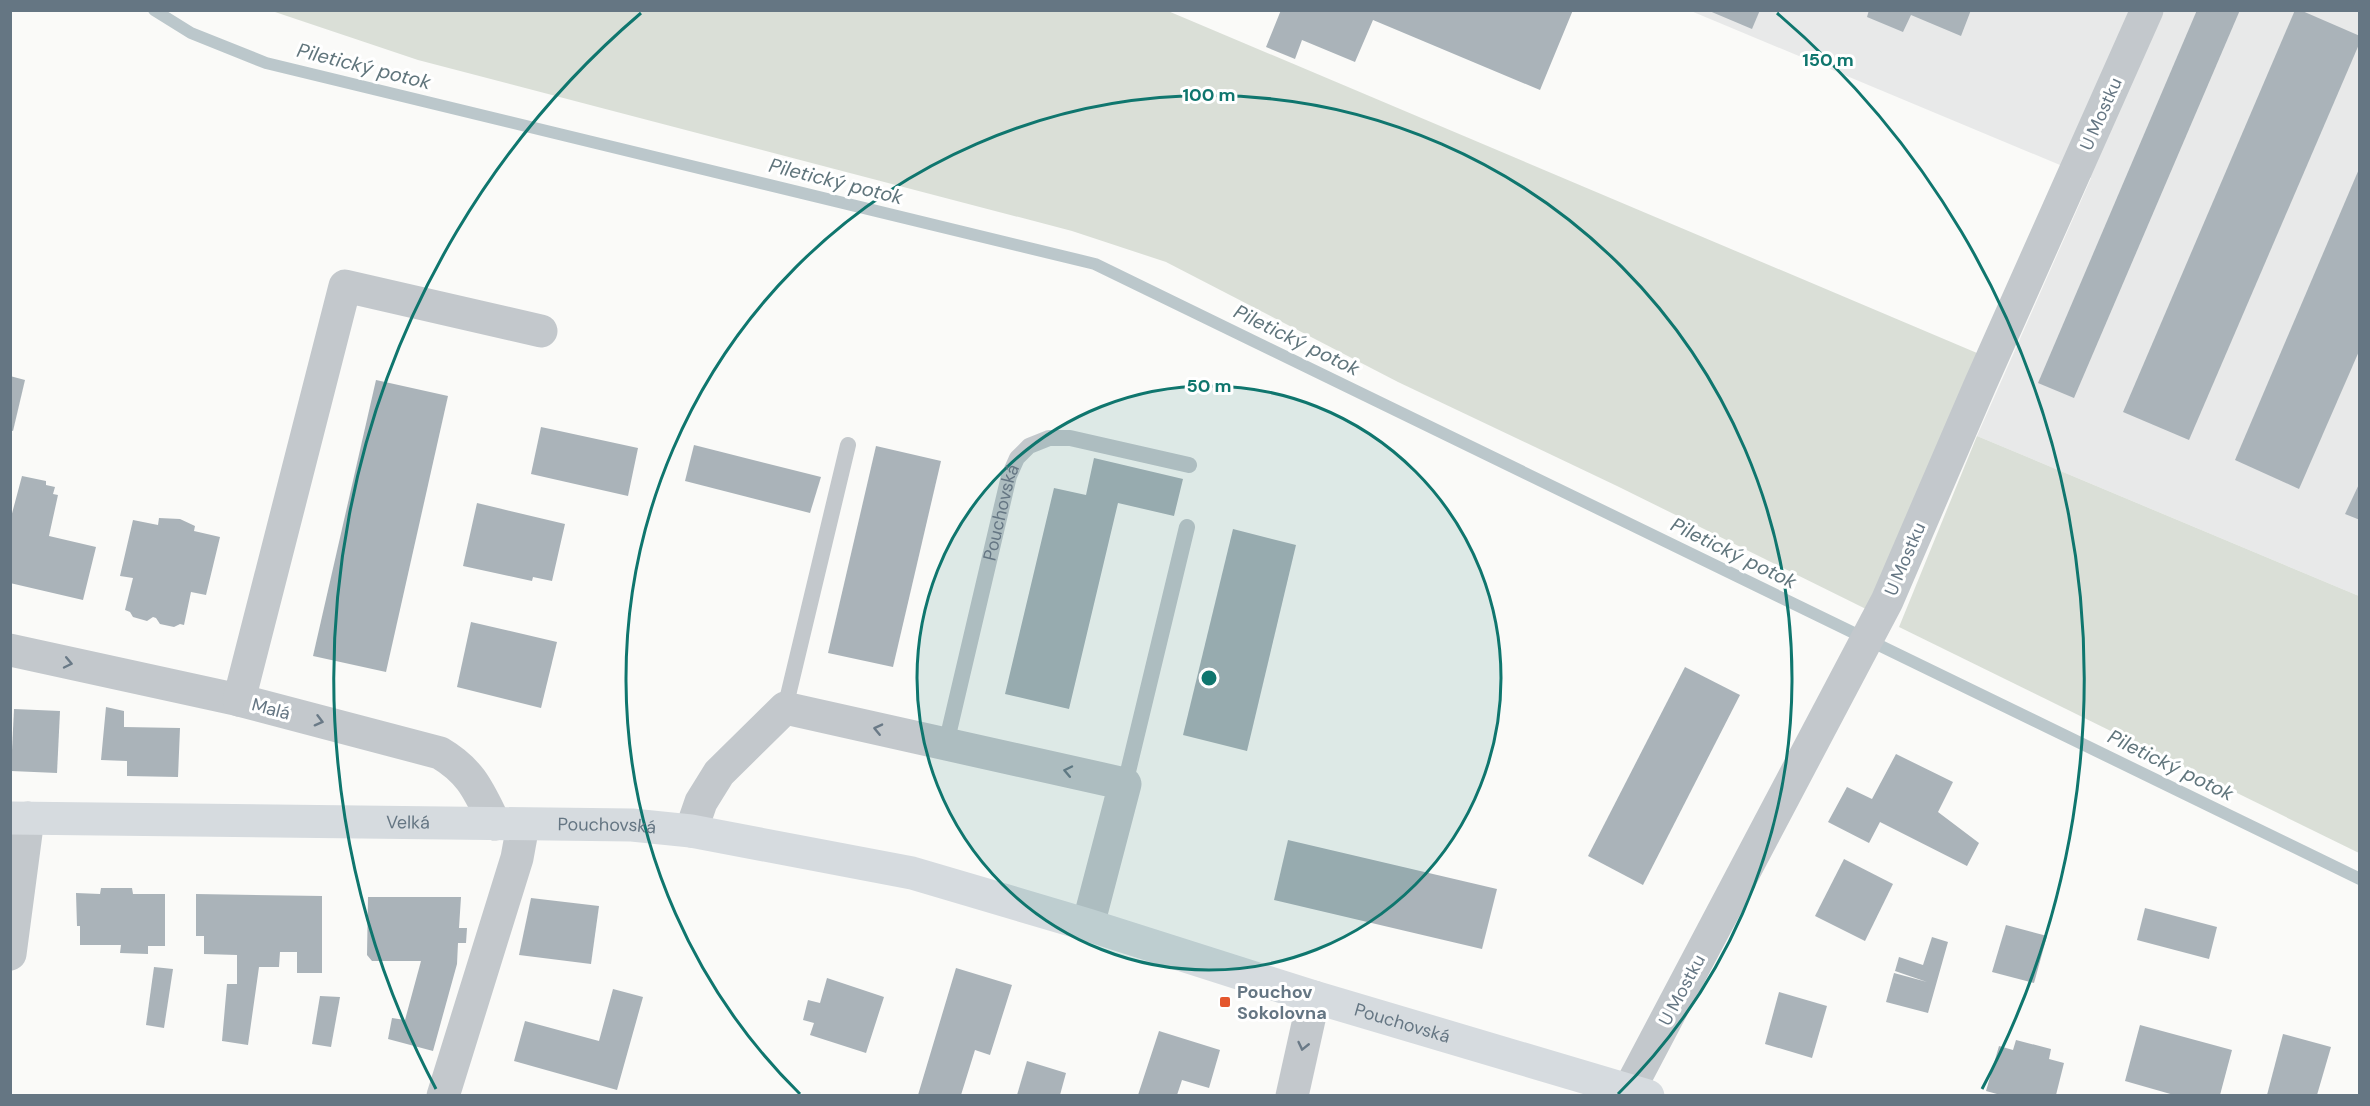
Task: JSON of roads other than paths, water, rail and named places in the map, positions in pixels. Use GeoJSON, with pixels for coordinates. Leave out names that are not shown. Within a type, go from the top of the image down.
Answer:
{"type":"FeatureCollection","features":[{"type":"Feature","properties":{"kind":"street","name":"U Mostku"},"geometry":{"type":"LineString","coordinates":[[1639,1093],[1887,601],[1980,385],[2147,10]]}},
{"type":"Feature","properties":{"kind":"street"},"geometry":{"type":"LineString","coordinates":[[239,700],[345,286],[541,331]]}},
{"type":"Feature","properties":{"kind":"street","name":"Malá"},"geometry":{"type":"LineString","coordinates":[[10,650],[239,700],[440,753],[457,763],[509,824]]}},
{"type":"Feature","properties":{"kind":"street"},"geometry":{"type":"LineString","coordinates":[[691,831],[701,802],[719,773],[785,708],[1125,784],[1088,925]]}},
{"type":"Feature","properties":{"kind":"street"},"geometry":{"type":"LineString","coordinates":[[10,954],[19,818]]}},
{"type":"Feature","properties":{"kind":"street","name":"Velká"},"geometry":{"type":"LineString","coordinates":[[19,818],[509,824]]}},
{"type":"Feature","properties":{"kind":"street"},"geometry":{"type":"LineString","coordinates":[[443,1095],[517,858],[509,824]]}},
{"type":"Feature","properties":{"kind":"street","name":"Pouchovská"},"geometry":{"type":"LineString","coordinates":[[509,824],[632,825],[691,831],[912,873],[1088,925],[1314,997],[1639,1093]]}},
{"type":"Feature","properties":{"kind":"street"},"geometry":{"type":"LineString","coordinates":[[1292,1095],[1314,997]]}},
{"type":"Feature","properties":{"kind":"lane","name":"Pouchovská"},"geometry":{"type":"LineString","coordinates":[[946,744],[1009,476],[1017,458],[1029,446],[1049,438],[1070,438],[1189,465]]}},
{"type":"Feature","properties":{"kind":"lane"},"geometry":{"type":"LineString","coordinates":[[785,708],[848,445]]}},
{"type":"Feature","properties":{"kind":"lane"},"geometry":{"type":"LineString","coordinates":[[1125,784],[1187,527]]}},
{"type":"Feature","properties":{"kind":"waterway","name":"Piletický potok"},"geometry":{"type":"LineString","coordinates":[[154,10],[191,33],[266,63],[1095,264],[2360,879]]}},
{"type":"Feature","properties":{"kind":"place","name":"Pouchov Sokolovna"},"geometry":{"type":"Point","coordinates":[1225,1002]}}]}
